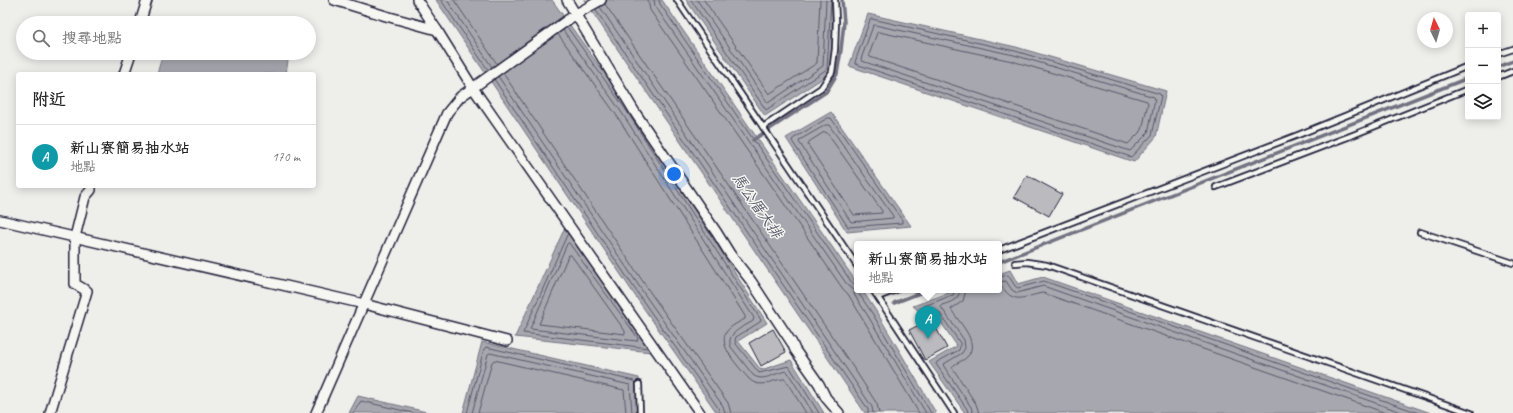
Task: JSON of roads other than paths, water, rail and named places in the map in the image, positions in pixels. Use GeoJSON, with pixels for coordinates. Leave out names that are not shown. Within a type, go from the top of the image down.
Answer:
{"type":"FeatureCollection","features":[{"type":"Feature","properties":{"kind":"street"},"geometry":{"type":"LineString","coordinates":[[142,16],[148,0]]}},
{"type":"Feature","properties":{"kind":"street"},"geometry":{"type":"LineString","coordinates":[[334,0],[437,30]]}},
{"type":"Feature","properties":{"kind":"street"},"geometry":{"type":"LineString","coordinates":[[416,0],[437,30],[473,88],[700,413]]}},
{"type":"Feature","properties":{"kind":"street"},"geometry":{"type":"LineString","coordinates":[[567,0],[636,114],[717,232],[730,254],[751,281],[792,343],[795,350],[819,384],[826,398],[839,413]]}},
{"type":"Feature","properties":{"kind":"street"},"geometry":{"type":"LineString","coordinates":[[316,413],[447,113],[460,97],[576,14],[601,0]]}},
{"type":"Feature","properties":{"kind":"street"},"geometry":{"type":"LineString","coordinates":[[125,72],[129,60]]}},
{"type":"Feature","properties":{"kind":"street"},"geometry":{"type":"LineString","coordinates":[[50,413],[87,291],[75,284],[75,237],[85,196],[91,188]]}},
{"type":"Feature","properties":{"kind":"street"},"geometry":{"type":"LineString","coordinates":[[0,220],[364,304],[507,341]]}},
{"type":"Feature","properties":{"kind":"lane"},"geometry":{"type":"LineString","coordinates":[[677,0],[854,262]]}},
{"type":"Feature","properties":{"kind":"lane"},"geometry":{"type":"LineString","coordinates":[[763,127],[821,88],[832,72],[836,49],[835,0]]}},
{"type":"Feature","properties":{"kind":"lane"},"geometry":{"type":"LineString","coordinates":[[1501,53],[1513,49]]}},
{"type":"Feature","properties":{"kind":"lane"},"geometry":{"type":"LineString","coordinates":[[1002,249],[1298,135],[1465,67]]}},
{"type":"Feature","properties":{"kind":"lane"},"geometry":{"type":"LineString","coordinates":[[1501,76],[1513,71]]}},
{"type":"Feature","properties":{"kind":"lane"},"geometry":{"type":"LineString","coordinates":[[1216,187],[1465,90]]}},
{"type":"Feature","properties":{"kind":"lane"},"geometry":{"type":"LineString","coordinates":[[1420,232],[1513,263]]}},
{"type":"Feature","properties":{"kind":"lane"},"geometry":{"type":"LineString","coordinates":[[1015,263],[1027,262],[1047,265],[1471,413]]}},
{"type":"Feature","properties":{"kind":"lane"},"geometry":{"type":"LineString","coordinates":[[875,293],[954,413]]}},
{"type":"Feature","properties":{"kind":"lane"},"geometry":{"type":"LineString","coordinates":[[878,298],[889,293]]}},
{"type":"Feature","properties":{"kind":"lane"},"geometry":{"type":"LineString","coordinates":[[639,384],[640,413]]}},
{"type":"Feature","properties":{"kind":"water"},"geometry":{"type":"Polygon","coordinates":[[[436,0],[552,0],[627,105],[767,323],[738,341],[761,370],[791,360],[824,413],[717,413],[640,303],[436,0]]]}},
{"type":"Feature","properties":{"kind":"water","name":"馬公厝大排"},"geometry":{"type":"Polygon","coordinates":[[[584,0],[662,0],[854,279],[854,293],[864,293],[876,311],[936,413],[865,413],[584,0]]]}},
{"type":"Feature","properties":{"kind":"water"},"geometry":{"type":"Polygon","coordinates":[[[686,0],[833,0],[835,1],[832,72],[765,116],[686,0]]]}},
{"type":"Feature","properties":{"kind":"water"},"geometry":{"type":"Polygon","coordinates":[[[868,14],[1016,47],[1166,91],[1156,137],[1134,162],[849,66],[868,14]]]}},
{"type":"Feature","properties":{"kind":"water"},"geometry":{"type":"Polygon","coordinates":[[[161,60],[288,60],[286,72],[158,72],[161,60]]]}},
{"type":"Feature","properties":{"kind":"water"},"geometry":{"type":"Polygon","coordinates":[[[831,112],[911,226],[847,232],[786,138],[831,112]]]}},
{"type":"Feature","properties":{"kind":"water"},"geometry":{"type":"Polygon","coordinates":[[[567,223],[660,353],[515,337],[567,223]]]}},
{"type":"Feature","properties":{"kind":"water"},"geometry":{"type":"Polygon","coordinates":[[[1010,270],[1018,284],[1043,277],[1431,413],[965,413],[929,362],[957,346],[936,315],[926,317],[913,306],[948,293],[1002,293],[1002,273],[1010,270]]]}},
{"type":"Feature","properties":{"kind":"water"},"geometry":{"type":"Polygon","coordinates":[[[482,342],[639,378],[641,413],[463,413],[482,342]]]}},
{"type":"Feature","properties":{"kind":"water"},"geometry":{"type":"Polygon","coordinates":[[[358,396],[431,413],[349,413],[358,396]]]}},
{"type":"Feature","properties":{"kind":"waterway"},"geometry":{"type":"LineString","coordinates":[[753,140],[826,92],[837,74],[844,22],[842,0]]}},
{"type":"Feature","properties":{"kind":"waterway"},"geometry":{"type":"LineString","coordinates":[[1501,66],[1513,61]]}},
{"type":"Feature","properties":{"kind":"waterway"},"geometry":{"type":"LineString","coordinates":[[1002,261],[1465,79]]}},
{"type":"Feature","properties":{"kind":"waterway"},"geometry":{"type":"LineString","coordinates":[[894,303],[919,293]]}},
{"type":"Feature","properties":{"kind":"place","name":"新山寮簡易抽水站"},"geometry":{"type":"Point","coordinates":[928,339]}}]}
